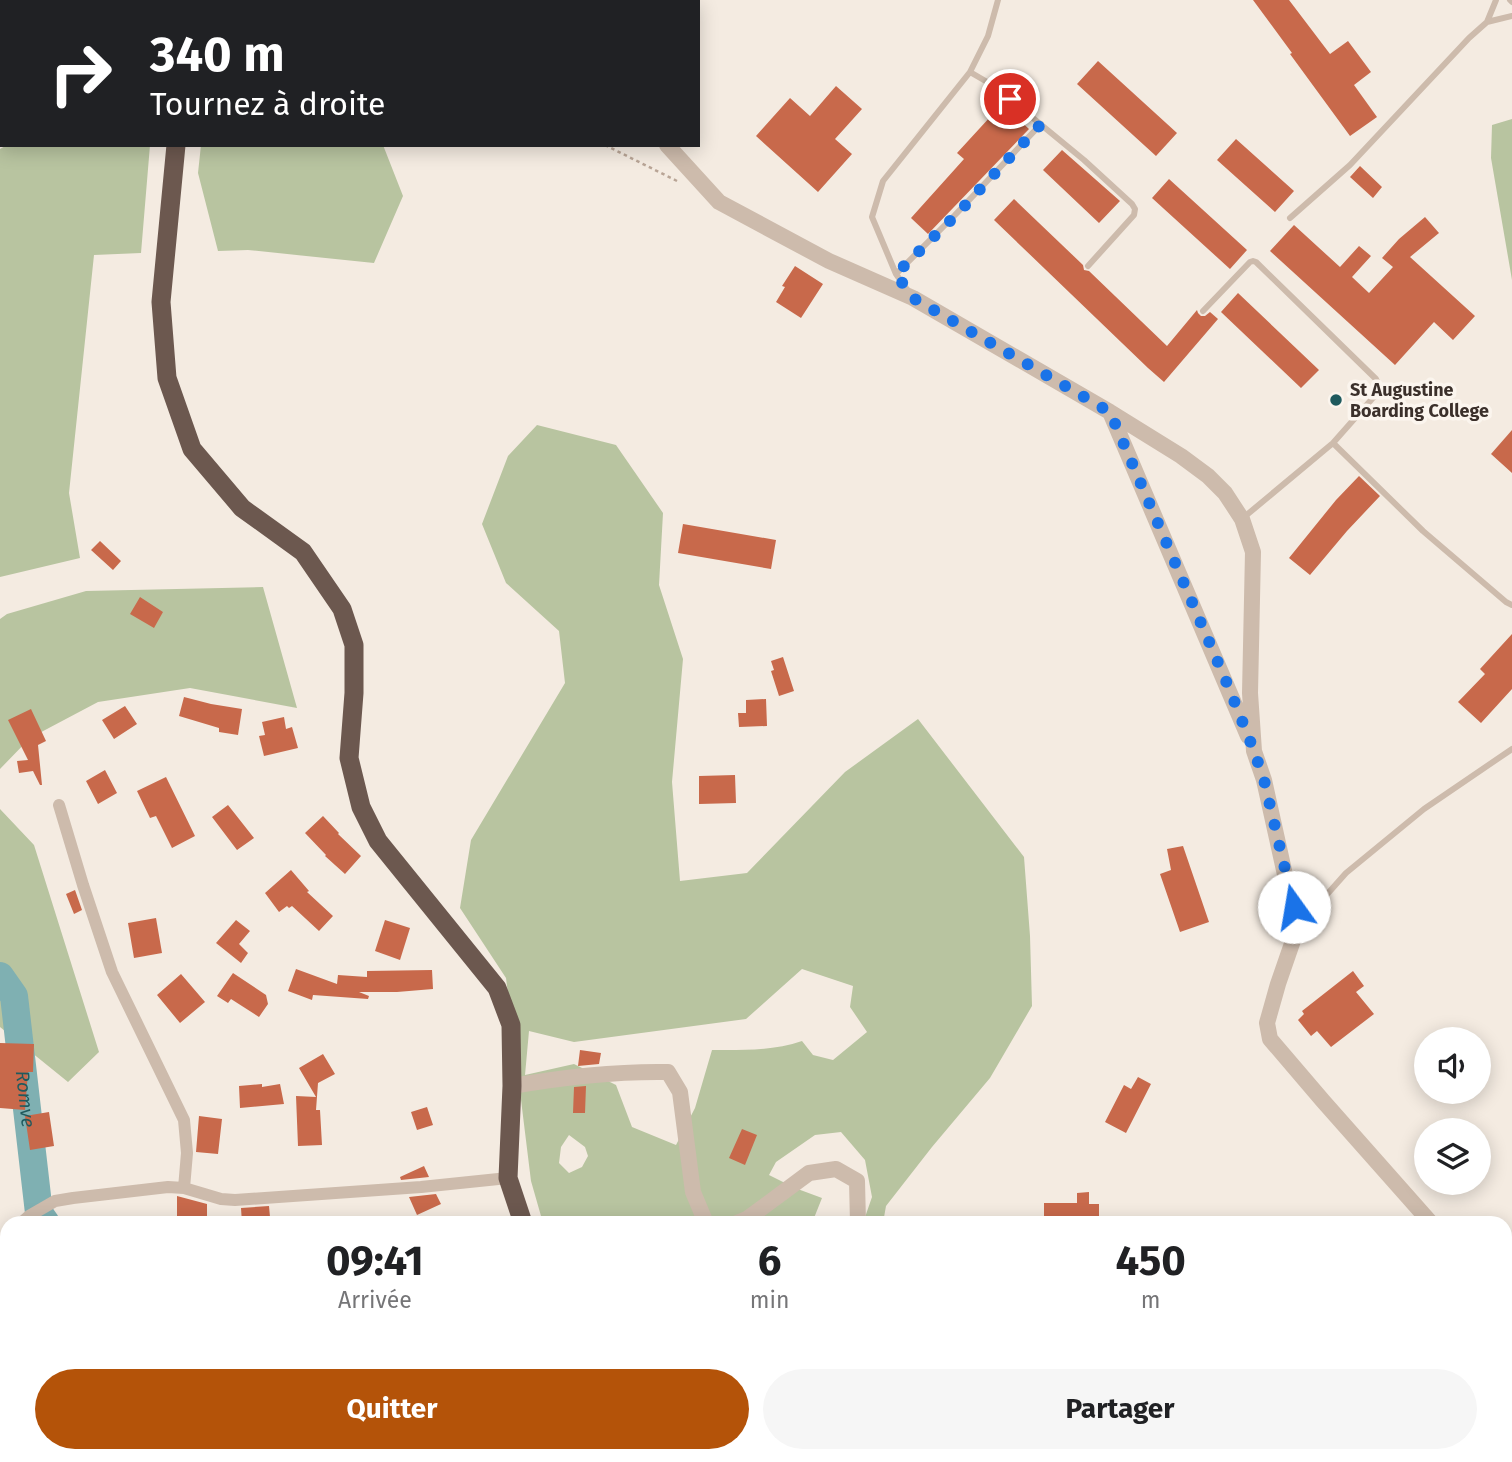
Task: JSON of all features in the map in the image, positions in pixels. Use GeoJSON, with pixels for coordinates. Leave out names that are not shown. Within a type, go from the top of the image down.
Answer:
{"type":"FeatureCollection","features":[{"type":"Feature","properties":{"kind":"highway"},"geometry":{"type":"LineString","coordinates":[[176,147],[161,302],[167,378],[192,449],[242,508],[303,552],[342,609],[355,645],[349,758],[361,807],[378,841],[497,988],[511,1025],[512,1086],[508,1178],[521,1216]]}},
{"type":"Feature","properties":{"kind":"street"},"geometry":{"type":"LineString","coordinates":[[669,147],[719,202],[828,261],[913,298],[1181,456],[1225,493],[1242,519],[1253,552],[1250,693],[1254,751]]}},
{"type":"Feature","properties":{"kind":"street"},"geometry":{"type":"LineString","coordinates":[[1110,412],[1229,688],[1264,780],[1297,929],[1267,1023],[1270,1039],[1425,1216]]}},
{"type":"Feature","properties":{"kind":"street"},"geometry":{"type":"LineString","coordinates":[[59,806],[113,972],[184,1120],[187,1153],[184,1188]]}},
{"type":"Feature","properties":{"kind":"street"},"geometry":{"type":"LineString","coordinates":[[512,1086],[571,1076],[635,1071],[668,1072],[680,1092],[693,1192],[703,1216]]}},
{"type":"Feature","properties":{"kind":"street"},"geometry":{"type":"LineString","coordinates":[[751,1216],[809,1173],[836,1169],[857,1181],[858,1216]]}},
{"type":"Feature","properties":{"kind":"street"},"geometry":{"type":"LineString","coordinates":[[29,1216],[55,1202],[73,1198],[168,1187],[184,1188],[234,1200],[508,1178]]}},
{"type":"Feature","properties":{"kind":"lane"},"geometry":{"type":"LineString","coordinates":[[913,298],[896,274],[872,217],[883,181],[970,72],[988,36],[998,0]]}},
{"type":"Feature","properties":{"kind":"lane"},"geometry":{"type":"LineString","coordinates":[[1290,218],[1350,164],[1487,22],[1496,0]]}},
{"type":"Feature","properties":{"kind":"lane"},"geometry":{"type":"LineString","coordinates":[[1487,22],[1512,16]]}},
{"type":"Feature","properties":{"kind":"lane"},"geometry":{"type":"LineString","coordinates":[[970,72],[995,86],[1132,204],[1134,215],[1088,266]]}},
{"type":"Feature","properties":{"kind":"lane"},"geometry":{"type":"LineString","coordinates":[[896,274],[956,215],[1041,124]]}},
{"type":"Feature","properties":{"kind":"lane"},"geometry":{"type":"LineString","coordinates":[[1203,311],[1250,262],[1256,262],[1376,379],[1379,385],[1379,391],[1333,443],[1242,519]]}},
{"type":"Feature","properties":{"kind":"lane"},"geometry":{"type":"LineString","coordinates":[[1333,443],[1423,531],[1512,605]]}},
{"type":"Feature","properties":{"kind":"lane"},"geometry":{"type":"LineString","coordinates":[[1297,929],[1346,873],[1424,809],[1512,749]]}},
{"type":"Feature","properties":{"kind":"path"},"geometry":{"type":"LineString","coordinates":[[609,147],[685,185]]}},
{"type":"Feature","properties":{"kind":"green space"},"geometry":{"type":"Polygon","coordinates":[[[1512,119],[1512,280],[1491,158],[1492,125],[1512,119]]]}},
{"type":"Feature","properties":{"kind":"green space"},"geometry":{"type":"Polygon","coordinates":[[[150,147],[141,253],[94,255],[69,493],[80,558],[0,577],[0,149],[150,147]]]}},
{"type":"Feature","properties":{"kind":"green space"},"geometry":{"type":"Polygon","coordinates":[[[201,147],[384,147],[403,196],[374,263],[248,250],[218,251],[198,173],[201,147]]]}},
{"type":"Feature","properties":{"kind":"green space"},"geometry":{"type":"Polygon","coordinates":[[[537,425],[616,445],[663,513],[659,585],[683,659],[672,782],[680,881],[747,873],[845,772],[918,719],[1024,857],[1032,1006],[990,1078],[886,1206],[884,1216],[865,1216],[872,1197],[865,1160],[841,1132],[815,1135],[776,1162],[769,1175],[822,1198],[815,1216],[541,1216],[531,1181],[506,978],[460,908],[471,840],[565,683],[559,631],[506,583],[482,524],[508,456],[537,425]],[[802,969],[746,1019],[574,1042],[529,1031],[525,1075],[574,1064],[616,1085],[632,1127],[676,1145],[695,1108],[712,1050],[769,1048],[802,1041],[813,1055],[833,1060],[867,1032],[850,1007],[853,986],[802,969]],[[569,1135],[561,1147],[559,1163],[569,1173],[582,1167],[588,1156],[585,1147],[569,1135]]]}},
{"type":"Feature","properties":{"kind":"green space"},"geometry":{"type":"Polygon","coordinates":[[[263,587],[297,708],[190,688],[98,702],[30,738],[0,769],[0,619],[7,614],[86,591],[263,587]]]}},
{"type":"Feature","properties":{"kind":"green space"},"geometry":{"type":"Polygon","coordinates":[[[0,809],[34,845],[99,1052],[68,1082],[0,1027],[0,809]]]}},
{"type":"Feature","properties":{"kind":"building"},"geometry":{"type":"Polygon","coordinates":[[[1253,0],[1289,0],[1330,54],[1348,41],[1371,72],[1354,85],[1377,117],[1350,136],[1253,0]]]}},
{"type":"Feature","properties":{"kind":"building"},"geometry":{"type":"Polygon","coordinates":[[[1098,61],[1177,133],[1156,156],[1077,84],[1098,61]]]}},
{"type":"Feature","properties":{"kind":"building"},"geometry":{"type":"Polygon","coordinates":[[[836,86],[862,109],[835,139],[852,154],[818,192],[756,136],[790,98],[810,116],[836,86]]]}},
{"type":"Feature","properties":{"kind":"building"},"geometry":{"type":"Polygon","coordinates":[[[1002,104],[1029,129],[928,234],[911,218],[964,159],[957,153],[1002,104]]]}},
{"type":"Feature","properties":{"kind":"building"},"geometry":{"type":"Polygon","coordinates":[[[1236,139],[1294,191],[1275,212],[1217,160],[1236,139]]]}},
{"type":"Feature","properties":{"kind":"building"},"geometry":{"type":"Polygon","coordinates":[[[1062,150],[1120,201],[1099,223],[1043,170],[1062,150]]]}},
{"type":"Feature","properties":{"kind":"building"},"geometry":{"type":"Polygon","coordinates":[[[1360,166],[1382,187],[1373,198],[1350,177],[1360,166]]]}},
{"type":"Feature","properties":{"kind":"building"},"geometry":{"type":"Polygon","coordinates":[[[1169,179],[1247,250],[1230,269],[1152,198],[1169,179]]]}},
{"type":"Feature","properties":{"kind":"building"},"geometry":{"type":"Polygon","coordinates":[[[1014,199],[1083,265],[1084,270],[1089,271],[1167,346],[1197,310],[1201,316],[1210,312],[1218,319],[1164,382],[994,220],[1014,199]]]}},
{"type":"Feature","properties":{"kind":"building"},"geometry":{"type":"Polygon","coordinates":[[[1425,217],[1439,233],[1410,257],[1475,316],[1453,340],[1434,322],[1395,365],[1270,251],[1294,225],[1340,267],[1359,246],[1371,256],[1352,277],[1369,293],[1393,267],[1382,258],[1425,217]]]}},
{"type":"Feature","properties":{"kind":"building"},"geometry":{"type":"Polygon","coordinates":[[[795,266],[823,284],[801,318],[776,302],[785,287],[782,286],[795,266]]]}},
{"type":"Feature","properties":{"kind":"building"},"geometry":{"type":"Polygon","coordinates":[[[1238,293],[1319,370],[1301,388],[1221,312],[1238,293]]]}},
{"type":"Feature","properties":{"kind":"building"},"geometry":{"type":"Polygon","coordinates":[[[1512,430],[1512,473],[1491,454],[1512,430]]]}},
{"type":"Feature","properties":{"kind":"building"},"geometry":{"type":"Polygon","coordinates":[[[1359,476],[1380,496],[1310,575],[1289,558],[1359,476]]]}},
{"type":"Feature","properties":{"kind":"building"},"geometry":{"type":"Polygon","coordinates":[[[683,524],[776,540],[771,569],[678,553],[683,524]]]}},
{"type":"Feature","properties":{"kind":"building"},"geometry":{"type":"Polygon","coordinates":[[[100,541],[121,561],[113,570],[91,550],[100,541]]]}},
{"type":"Feature","properties":{"kind":"building"},"geometry":{"type":"Polygon","coordinates":[[[140,597],[163,612],[154,628],[130,614],[140,597]]]}},
{"type":"Feature","properties":{"kind":"building"},"geometry":{"type":"Polygon","coordinates":[[[1512,634],[1512,689],[1481,723],[1458,702],[1485,674],[1480,669],[1512,634]]]}},
{"type":"Feature","properties":{"kind":"building"},"geometry":{"type":"Polygon","coordinates":[[[783,657],[794,691],[779,696],[771,671],[774,670],[771,661],[783,657]]]}},
{"type":"Feature","properties":{"kind":"building"},"geometry":{"type":"Polygon","coordinates":[[[184,697],[242,709],[238,735],[219,732],[219,728],[179,716],[184,697]]]}},
{"type":"Feature","properties":{"kind":"building"},"geometry":{"type":"Polygon","coordinates":[[[766,699],[767,726],[739,727],[738,713],[746,713],[746,700],[766,699]]]}},
{"type":"Feature","properties":{"kind":"building"},"geometry":{"type":"Polygon","coordinates":[[[125,706],[137,724],[114,739],[102,720],[125,706]]]}},
{"type":"Feature","properties":{"kind":"building"},"geometry":{"type":"Polygon","coordinates":[[[31,709],[46,741],[38,745],[42,785],[33,771],[19,773],[17,761],[28,760],[8,720],[31,709]]]}},
{"type":"Feature","properties":{"kind":"building"},"geometry":{"type":"Polygon","coordinates":[[[284,717],[286,729],[292,727],[298,748],[264,756],[259,736],[265,735],[262,722],[284,717]]]}},
{"type":"Feature","properties":{"kind":"building"},"geometry":{"type":"Polygon","coordinates":[[[105,770],[117,793],[98,804],[86,781],[105,770]]]}},
{"type":"Feature","properties":{"kind":"building"},"geometry":{"type":"Polygon","coordinates":[[[735,775],[736,803],[699,804],[699,776],[735,775]]]}},
{"type":"Feature","properties":{"kind":"building"},"geometry":{"type":"Polygon","coordinates":[[[166,777],[195,836],[172,848],[156,816],[150,818],[137,791],[166,777]]]}},
{"type":"Feature","properties":{"kind":"building"},"geometry":{"type":"Polygon","coordinates":[[[228,805],[254,838],[237,850],[212,817],[228,805]]]}},
{"type":"Feature","properties":{"kind":"building"},"geometry":{"type":"Polygon","coordinates":[[[323,816],[361,856],[345,874],[305,833],[323,816]]]}},
{"type":"Feature","properties":{"kind":"building"},"geometry":{"type":"Polygon","coordinates":[[[1183,846],[1209,922],[1180,932],[1160,874],[1171,870],[1167,849],[1183,846]]]}},
{"type":"Feature","properties":{"kind":"building"},"geometry":{"type":"Polygon","coordinates":[[[291,870],[309,891],[307,892],[333,916],[319,931],[292,906],[279,912],[265,893],[291,870]]]}},
{"type":"Feature","properties":{"kind":"building"},"geometry":{"type":"Polygon","coordinates":[[[75,890],[82,910],[74,914],[66,894],[75,890]]]}},
{"type":"Feature","properties":{"kind":"building"},"geometry":{"type":"Polygon","coordinates":[[[156,918],[162,953],[134,958],[128,923],[156,918]]]}},
{"type":"Feature","properties":{"kind":"building"},"geometry":{"type":"Polygon","coordinates":[[[236,920],[250,931],[239,944],[248,953],[241,963],[216,943],[236,920]]]}},
{"type":"Feature","properties":{"kind":"building"},"geometry":{"type":"Polygon","coordinates":[[[385,920],[410,928],[400,960],[375,951],[385,920]]]}},
{"type":"Feature","properties":{"kind":"building"},"geometry":{"type":"Polygon","coordinates":[[[296,969],[337,984],[338,975],[367,977],[367,971],[432,970],[433,989],[359,992],[369,996],[368,999],[313,995],[312,1000],[288,991],[296,969]]]}},
{"type":"Feature","properties":{"kind":"building"},"geometry":{"type":"Polygon","coordinates":[[[1353,971],[1364,986],[1356,992],[1374,1014],[1331,1047],[1317,1031],[1311,1036],[1298,1020],[1304,1014],[1302,1011],[1353,971]]]}},
{"type":"Feature","properties":{"kind":"building"},"geometry":{"type":"Polygon","coordinates":[[[233,973],[266,995],[268,1004],[259,1017],[231,999],[228,1003],[217,996],[233,973]]]}},
{"type":"Feature","properties":{"kind":"building"},"geometry":{"type":"Polygon","coordinates":[[[181,974],[205,1002],[180,1023],[157,995],[181,974]]]}},
{"type":"Feature","properties":{"kind":"building"},"geometry":{"type":"Polygon","coordinates":[[[0,1043],[34,1044],[33,1072],[28,1072],[25,1110],[0,1108],[0,1043]]]}},
{"type":"Feature","properties":{"kind":"building"},"geometry":{"type":"Polygon","coordinates":[[[580,1050],[601,1053],[599,1064],[578,1066],[580,1050]]]}},
{"type":"Feature","properties":{"kind":"building"},"geometry":{"type":"Polygon","coordinates":[[[323,1054],[335,1074],[318,1083],[316,1110],[320,1110],[322,1145],[298,1146],[296,1096],[316,1097],[299,1068],[323,1054]]]}},
{"type":"Feature","properties":{"kind":"building"},"geometry":{"type":"Polygon","coordinates":[[[1138,1077],[1151,1084],[1126,1133],[1105,1122],[1124,1085],[1131,1089],[1138,1077]]]}},
{"type":"Feature","properties":{"kind":"building"},"geometry":{"type":"Polygon","coordinates":[[[262,1084],[262,1087],[280,1084],[284,1104],[240,1108],[239,1086],[262,1084]]]}},
{"type":"Feature","properties":{"kind":"building"},"geometry":{"type":"Polygon","coordinates":[[[586,1086],[585,1113],[573,1113],[574,1087],[586,1086]]]}},
{"type":"Feature","properties":{"kind":"building"},"geometry":{"type":"Polygon","coordinates":[[[427,1107],[433,1125],[417,1130],[411,1112],[427,1107]]]}},
{"type":"Feature","properties":{"kind":"building"},"geometry":{"type":"Polygon","coordinates":[[[49,1112],[54,1146],[30,1150],[25,1116],[49,1112]]]}},
{"type":"Feature","properties":{"kind":"building"},"geometry":{"type":"Polygon","coordinates":[[[199,1116],[222,1119],[218,1154],[196,1152],[199,1116]]]}},
{"type":"Feature","properties":{"kind":"building"},"geometry":{"type":"Polygon","coordinates":[[[742,1129],[757,1135],[745,1165],[729,1158],[742,1129]]]}},
{"type":"Feature","properties":{"kind":"building"},"geometry":{"type":"Polygon","coordinates":[[[424,1166],[429,1177],[401,1180],[400,1177],[424,1166]]]}},
{"type":"Feature","properties":{"kind":"building"},"geometry":{"type":"Polygon","coordinates":[[[1089,1192],[1089,1204],[1099,1204],[1099,1216],[1044,1216],[1044,1203],[1077,1203],[1077,1193],[1089,1192]]]}},
{"type":"Feature","properties":{"kind":"building"},"geometry":{"type":"Polygon","coordinates":[[[436,1194],[441,1204],[417,1215],[409,1197],[436,1194]]]}},
{"type":"Feature","properties":{"kind":"building"},"geometry":{"type":"Polygon","coordinates":[[[177,1196],[207,1204],[207,1216],[177,1216],[177,1196]]]}},
{"type":"Feature","properties":{"kind":"building"},"geometry":{"type":"Polygon","coordinates":[[[269,1206],[270,1216],[242,1216],[241,1208],[269,1206]]]}},
{"type":"Feature","properties":{"kind":"waterway","name":"Romve"},"geometry":{"type":"LineString","coordinates":[[0,976],[14,996],[41,1216]]}},
{"type":"Feature","properties":{"kind":"place","name":"St Augustine Boarding College"},"geometry":{"type":"Point","coordinates":[1336,400]}},
{"type":"Feature","properties":{"kind":"route"},"geometry":{"type":"LineString","coordinates":[[1010,99],[1041,124],[956,215],[896,274],[913,298],[1110,412],[1254,751],[1264,780],[1294,907]]}}]}
